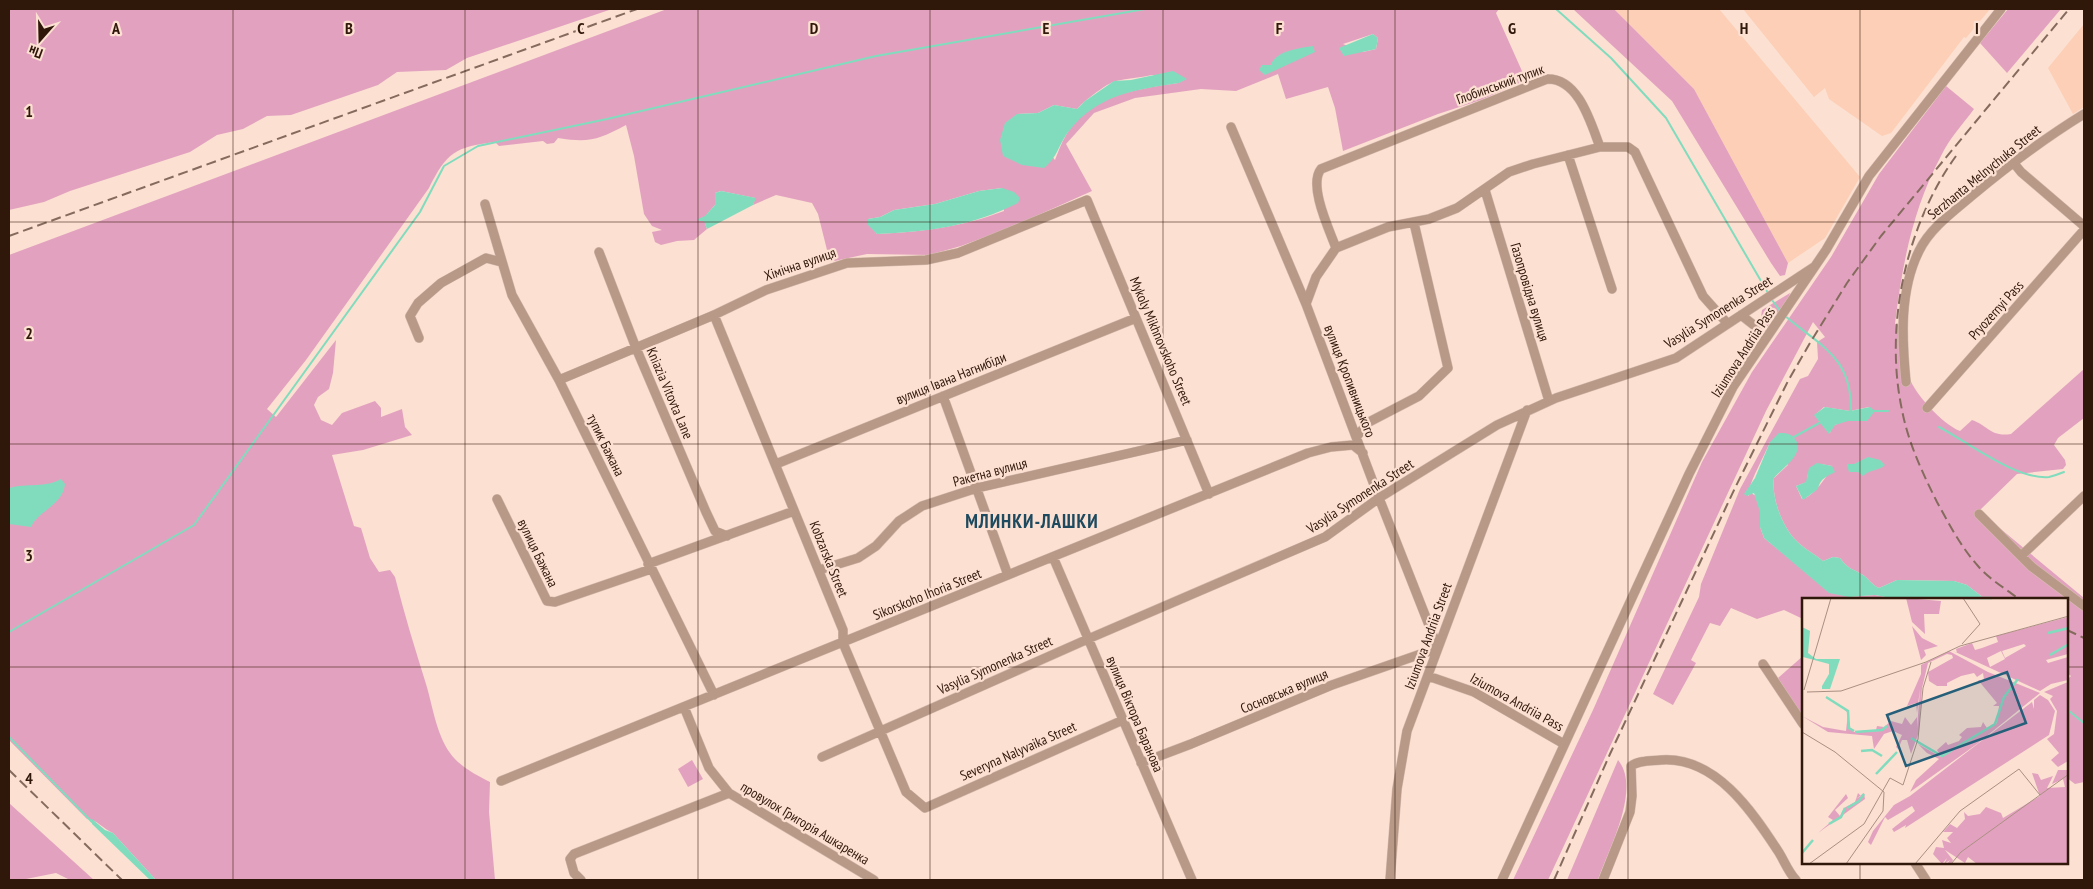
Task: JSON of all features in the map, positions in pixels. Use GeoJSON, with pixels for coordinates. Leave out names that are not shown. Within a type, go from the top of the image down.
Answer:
{"type":"FeatureCollection","features":[{"type":"Feature","properties":{"kind":"street","name":"Iziumova Andriia Pass"},"geometry":{"type":"LineString","coordinates":[[1502,880],[1702,449],[1733,387],[1793,301],[1882,158],[2001,9]]}},
{"type":"Feature","properties":{"kind":"street","name":"Глобинський тупик"},"geometry":{"type":"LineString","coordinates":[[1336,248],[1319,197],[1316,175],[1321,169],[1547,79],[1560,81],[1578,100],[1600,147]]}},
{"type":"Feature","properties":{"kind":"street","name":"Serzhanta Melnychuka Street"},"geometry":{"type":"LineString","coordinates":[[1906,382],[1903,342],[1905,299],[1918,253],[1931,234],[1949,214],[2013,162],[2084,114]]}},
{"type":"Feature","properties":{"kind":"street","name":"вулиця Кропивницького"},"geometry":{"type":"LineString","coordinates":[[1231,128],[1306,304],[1438,648]]}},
{"type":"Feature","properties":{"kind":"street"},"geometry":{"type":"LineString","coordinates":[[1306,304],[1316,277],[1336,248],[1388,227],[1414,222],[1457,208],[1509,172],[1600,147],[1628,147],[1636,152],[1703,296],[1727,324]]}},
{"type":"Feature","properties":{"kind":"street"},"geometry":{"type":"LineString","coordinates":[[1568,155],[1612,289]]}},
{"type":"Feature","properties":{"kind":"street"},"geometry":{"type":"LineString","coordinates":[[2013,162],[2020,172],[2084,228]]}},
{"type":"Feature","properties":{"kind":"street","name":"Газопровідна вулиця"},"geometry":{"type":"LineString","coordinates":[[1485,190],[1549,401]]}},
{"type":"Feature","properties":{"kind":"street","name":"Хімічна вулиця"},"geometry":{"type":"LineString","coordinates":[[559,380],[714,315],[766,290],[848,263],[926,260],[958,253],[1087,200]]}},
{"type":"Feature","properties":{"kind":"street","name":"Mykoly Mikhnovskoho Street"},"geometry":{"type":"LineString","coordinates":[[1087,200],[1209,494]]}},
{"type":"Feature","properties":{"kind":"street","name":"тупик Бажана"},"geometry":{"type":"LineString","coordinates":[[485,204],[512,295],[559,380],[714,695]]}},
{"type":"Feature","properties":{"kind":"street"},"geometry":{"type":"LineString","coordinates":[[1357,436],[1369,422],[1419,396],[1448,368],[1414,222]]}},
{"type":"Feature","properties":{"kind":"street","name":"Pryozernyi Pass"},"geometry":{"type":"LineString","coordinates":[[1927,408],[2084,228]]}},
{"type":"Feature","properties":{"kind":"street","name":"Kniazia Vitovta Lane"},"geometry":{"type":"LineString","coordinates":[[599,252],[636,348],[715,531],[727,536]]}},
{"type":"Feature","properties":{"kind":"street"},"geometry":{"type":"LineString","coordinates":[[419,338],[410,316],[418,303],[441,283],[486,258],[501,262]]}},
{"type":"Feature","properties":{"kind":"street","name":"Vasylia Symonenka Street"},"geometry":{"type":"LineString","coordinates":[[822,757],[1088,639],[1325,537],[1379,498],[1497,425],[1549,401],[1676,358],[1814,267]]}},
{"type":"Feature","properties":{"kind":"street","name":"Kobzarska Street"},"geometry":{"type":"LineString","coordinates":[[714,315],[844,630],[843,644],[906,792],[925,808]]}},
{"type":"Feature","properties":{"kind":"street"},"geometry":{"type":"LineString","coordinates":[[1742,315],[1755,326],[1763,343]]}},
{"type":"Feature","properties":{"kind":"street","name":"вулиця Івана Нагнибіди"},"geometry":{"type":"LineString","coordinates":[[776,464],[1136,318]]}},
{"type":"Feature","properties":{"kind":"street"},"geometry":{"type":"LineString","coordinates":[[943,396],[1008,575]]}},
{"type":"Feature","properties":{"kind":"street","name":"Iziumova Andriia Street"},"geometry":{"type":"LineString","coordinates":[[1390,880],[1397,789],[1404,746],[1438,648],[1527,410]]}},
{"type":"Feature","properties":{"kind":"street","name":"Ракетна вулиця"},"geometry":{"type":"LineString","coordinates":[[819,570],[858,558],[876,546],[900,521],[922,506],[977,488],[1187,440]]}},
{"type":"Feature","properties":{"kind":"street","name":"Sikorskoho Ihoria Street"},"geometry":{"type":"LineString","coordinates":[[501,780],[843,644],[1008,575],[1316,451],[1353,446],[1363,453]]}},
{"type":"Feature","properties":{"kind":"street"},"geometry":{"type":"LineString","coordinates":[[2021,556],[2084,496]]}},
{"type":"Feature","properties":{"kind":"street","name":"вулиця Бажана"},"geometry":{"type":"LineString","coordinates":[[496,499],[547,601],[555,602],[794,511]]}},
{"type":"Feature","properties":{"kind":"street"},"geometry":{"type":"LineString","coordinates":[[1979,514],[2032,568],[2084,606]]}},
{"type":"Feature","properties":{"kind":"street","name":"вулиця Віктора Баранова"},"geometry":{"type":"LineString","coordinates":[[1053,557],[1192,880]]}},
{"type":"Feature","properties":{"kind":"street","name":"Сосновська вулиця"},"geometry":{"type":"LineString","coordinates":[[1141,763],[1332,685],[1438,648]]}},
{"type":"Feature","properties":{"kind":"street"},"geometry":{"type":"LineString","coordinates":[[1762,664],[1802,723]]}},
{"type":"Feature","properties":{"kind":"street","name":"Iziumova Andriia Pass"},"geometry":{"type":"LineString","coordinates":[[1428,676],[1474,692],[1564,744]]}},
{"type":"Feature","properties":{"kind":"street","name":"провулок Григорія Ашкаренка"},"geometry":{"type":"LineString","coordinates":[[684,707],[709,768],[729,793],[874,880]]}},
{"type":"Feature","properties":{"kind":"street","name":"Severyna Nalyvaika Street"},"geometry":{"type":"LineString","coordinates":[[925,808],[1123,720]]}},
{"type":"Feature","properties":{"kind":"street"},"geometry":{"type":"LineString","coordinates":[[1602,880],[1630,812],[1632,796],[1630,769],[1634,764],[1671,760],[1695,765],[1723,782],[1770,838],[1796,880]]}},
{"type":"Feature","properties":{"kind":"street"},"geometry":{"type":"LineString","coordinates":[[581,880],[571,866],[570,859],[574,854],[729,793]]}},
{"type":"Feature","properties":{"kind":"street"},"geometry":{"type":"LineString","coordinates":[[1916,864],[1926,880]]}},
{"type":"Feature","properties":{"kind":"shaded area"},"geometry":{"type":"Polygon","coordinates":[[[9,9],[612,9],[467,58],[446,70],[397,72],[378,85],[291,115],[267,116],[243,129],[217,135],[190,152],[70,191],[44,202],[9,210],[9,9]]]}},
{"type":"Feature","properties":{"kind":"shaded area"},"geometry":{"type":"Polygon","coordinates":[[[667,9],[1499,9],[1496,13],[1526,80],[1481,100],[1438,114],[1343,151],[1335,108],[1328,87],[1286,99],[1278,74],[1236,91],[1201,89],[1135,98],[1094,113],[1066,144],[1092,191],[1007,229],[961,246],[929,255],[867,254],[830,262],[818,214],[812,203],[776,195],[753,205],[755,198],[721,191],[715,193],[715,205],[705,219],[707,229],[694,240],[677,241],[661,245],[655,242],[652,232],[662,230],[652,226],[644,214],[634,156],[626,125],[593,139],[558,138],[554,143],[547,144],[543,141],[499,146],[495,142],[470,146],[454,153],[441,166],[429,188],[306,360],[267,409],[276,417],[336,340],[333,373],[329,389],[318,397],[314,405],[321,420],[332,425],[342,413],[375,401],[381,408],[381,417],[402,409],[405,427],[412,435],[363,450],[332,455],[354,526],[361,528],[370,558],[379,572],[390,570],[395,577],[441,737],[454,758],[463,766],[490,782],[489,812],[495,880],[156,880],[113,833],[94,821],[87,819],[9,740],[9,255],[667,9]],[[1373,34],[1343,44],[1363,52],[1376,49],[1378,38],[1373,34]],[[1152,75],[1120,80],[1107,85],[1077,109],[1054,105],[1038,113],[1017,114],[1055,160],[1070,129],[1078,118],[1093,107],[1128,92],[1178,83],[1186,79],[1152,75]],[[1002,188],[979,191],[935,204],[894,210],[880,217],[868,219],[877,234],[894,233],[957,225],[1004,211],[1002,188]]]}},
{"type":"Feature","properties":{"kind":"shaded area"},"geometry":{"type":"Polygon","coordinates":[[[1573,9],[1614,9],[1694,89],[1788,263],[1785,275],[1780,276],[1771,263],[1672,101],[1573,9]]]}},
{"type":"Feature","properties":{"kind":"shaded area"},"geometry":{"type":"Polygon","coordinates":[[[1614,9],[1719,9],[1860,177],[1825,238],[1788,263],[1694,89],[1614,9]]]}},
{"type":"Feature","properties":{"kind":"shaded area"},"geometry":{"type":"Polygon","coordinates":[[[1743,9],[1990,9],[1966,38],[1964,37],[1891,133],[1882,136],[1829,99],[1825,88],[1814,97],[1743,9]]]}},
{"type":"Feature","properties":{"kind":"shaded area"},"geometry":{"type":"Polygon","coordinates":[[[2008,9],[2061,9],[2007,73],[1980,43],[2008,9]]]}},
{"type":"Feature","properties":{"kind":"shaded area"},"geometry":{"type":"Polygon","coordinates":[[[2084,24],[2084,107],[2073,114],[2048,68],[2084,24]]]}},
{"type":"Feature","properties":{"kind":"shaded area"},"geometry":{"type":"Polygon","coordinates":[[[1373,34],[1378,38],[1376,49],[1344,56],[1339,48],[1373,34]]]}},
{"type":"Feature","properties":{"kind":"shaded area"},"geometry":{"type":"Polygon","coordinates":[[[1313,46],[1315,52],[1265,75],[1259,70],[1262,65],[1271,65],[1277,56],[1283,53],[1313,46]]]}},
{"type":"Feature","properties":{"kind":"shaded area"},"geometry":{"type":"Polygon","coordinates":[[[1173,71],[1187,79],[1179,83],[1147,88],[1118,96],[1092,109],[1069,131],[1052,160],[1044,168],[1022,165],[1003,156],[1000,140],[1005,123],[1017,114],[1038,113],[1054,105],[1077,109],[1085,101],[1114,81],[1131,80],[1173,71]]]}},
{"type":"Feature","properties":{"kind":"shaded area"},"geometry":{"type":"Polygon","coordinates":[[[1946,86],[1974,109],[1944,150],[1923,196],[1905,259],[1895,324],[1907,329],[1907,366],[1912,384],[1923,400],[1945,422],[1960,431],[1972,420],[1998,434],[2011,434],[2084,369],[2084,418],[2058,438],[2054,445],[2065,460],[2066,465],[2063,469],[2017,474],[1979,511],[2084,598],[2084,782],[2075,784],[2068,779],[2068,679],[2071,676],[2068,674],[2068,598],[1984,598],[1967,585],[1954,581],[1897,580],[1879,588],[1863,575],[1848,567],[1840,558],[1833,557],[1823,561],[1795,539],[1784,524],[1775,496],[1774,478],[1788,465],[1770,442],[1754,477],[1748,496],[1751,493],[1756,496],[1761,513],[1760,527],[1764,538],[1800,567],[1849,597],[1875,595],[1891,598],[1802,598],[1802,619],[1784,610],[1757,619],[1731,608],[1720,626],[1710,623],[1691,660],[1696,663],[1673,705],[1653,694],[1699,597],[1701,584],[1740,489],[1800,379],[1808,376],[1818,359],[1817,342],[1825,337],[1813,322],[1766,411],[1548,880],[1513,880],[1593,710],[1702,462],[1752,372],[1831,257],[1879,174],[1946,86]],[[1824,407],[1817,413],[1830,433],[1832,427],[1843,422],[1852,420],[1864,421],[1869,407],[1850,411],[1824,407]],[[1821,464],[1808,473],[1807,482],[1796,486],[1802,499],[1815,491],[1832,466],[1821,464]]]}},
{"type":"Feature","properties":{"kind":"shaded area"},"geometry":{"type":"Polygon","coordinates":[[[1002,188],[1014,192],[1020,198],[1018,203],[1001,211],[967,222],[914,232],[877,234],[868,225],[868,219],[880,217],[894,210],[935,204],[979,191],[1002,188]]]}},
{"type":"Feature","properties":{"kind":"shaded area"},"geometry":{"type":"Polygon","coordinates":[[[721,191],[756,198],[753,205],[707,229],[704,221],[699,221],[698,219],[705,216],[715,205],[715,193],[721,191]]]}},
{"type":"Feature","properties":{"kind":"shaded area"},"geometry":{"type":"Polygon","coordinates":[[[1790,293],[1788,299],[1767,327],[1760,324],[1762,310],[1790,293]]]}},
{"type":"Feature","properties":{"kind":"shaded area"},"geometry":{"type":"Polygon","coordinates":[[[1825,407],[1850,411],[1870,407],[1875,411],[1867,421],[1848,421],[1835,425],[1829,434],[1814,415],[1825,407]]]}},
{"type":"Feature","properties":{"kind":"shaded area"},"geometry":{"type":"Polygon","coordinates":[[[1779,433],[1792,436],[1797,443],[1798,449],[1796,454],[1774,478],[1775,496],[1780,514],[1789,532],[1804,547],[1823,561],[1833,557],[1840,558],[1848,567],[1863,575],[1879,588],[1897,580],[1954,581],[1967,585],[1984,598],[1891,598],[1875,595],[1849,597],[1829,593],[1764,538],[1760,527],[1760,512],[1754,493],[1747,496],[1744,494],[1755,478],[1770,442],[1779,433]]]}},
{"type":"Feature","properties":{"kind":"shaded area"},"geometry":{"type":"Polygon","coordinates":[[[1868,457],[1880,460],[1885,465],[1863,476],[1858,472],[1849,472],[1847,464],[1854,464],[1868,457]]]}},
{"type":"Feature","properties":{"kind":"shaded area"},"geometry":{"type":"Polygon","coordinates":[[[1817,463],[1832,466],[1835,472],[1825,478],[1818,489],[1803,500],[1796,486],[1806,482],[1809,468],[1817,463]]]}},
{"type":"Feature","properties":{"kind":"shaded area"},"geometry":{"type":"Polygon","coordinates":[[[61,479],[65,484],[60,497],[34,521],[31,527],[9,524],[9,488],[55,482],[61,479]]]}},
{"type":"Feature","properties":{"kind":"shaded area"},"geometry":{"type":"Polygon","coordinates":[[[1802,657],[1802,715],[1778,678],[1802,657]]]}},
{"type":"Feature","properties":{"kind":"shaded area"},"geometry":{"type":"Polygon","coordinates":[[[692,760],[703,779],[688,787],[678,769],[692,760]]]}},
{"type":"Feature","properties":{"kind":"shaded area"},"geometry":{"type":"Polygon","coordinates":[[[1618,760],[1624,772],[1626,787],[1625,803],[1621,820],[1598,880],[1567,880],[1618,760]]]}},
{"type":"Feature","properties":{"kind":"shaded area"},"geometry":{"type":"Polygon","coordinates":[[[9,803],[94,880],[70,880],[56,873],[21,880],[9,880],[9,803]]]}},
{"type":"Feature","properties":{"kind":"shaded area"},"geometry":{"type":"Polygon","coordinates":[[[92,819],[105,830],[113,833],[156,880],[150,880],[92,824],[92,819]]]}},
{"type":"Feature","properties":{"kind":"waterway"},"geometry":{"type":"LineString","coordinates":[[9,632],[194,525],[420,212],[444,166],[478,146],[607,119],[876,56],[1145,9]]}},
{"type":"Feature","properties":{"kind":"waterway"},"geometry":{"type":"LineString","coordinates":[[1556,9],[1611,58],[1666,118],[1768,293]]}},
{"type":"Feature","properties":{"kind":"waterway"},"geometry":{"type":"LineString","coordinates":[[1772,300],[1781,312]]}},
{"type":"Feature","properties":{"kind":"waterway"},"geometry":{"type":"LineString","coordinates":[[1784,315],[1822,345],[1840,365],[1850,393],[1851,412]]}},
{"type":"Feature","properties":{"kind":"waterway"},"geometry":{"type":"LineString","coordinates":[[1874,411],[1888,411]]}},
{"type":"Feature","properties":{"kind":"waterway"},"geometry":{"type":"LineString","coordinates":[[1792,438],[1823,421]]}},
{"type":"Feature","properties":{"kind":"waterway"},"geometry":{"type":"LineString","coordinates":[[1939,427],[1992,459],[2022,473],[2049,477],[2064,472]]}},
{"type":"Feature","properties":{"kind":"waterway"},"geometry":{"type":"LineString","coordinates":[[2068,708],[2084,723]]}},
{"type":"Feature","properties":{"kind":"waterway"},"geometry":{"type":"LineString","coordinates":[[9,737],[92,822]]}},
{"type":"Feature","properties":{"kind":"railway"},"geometry":{"type":"LineString","coordinates":[[9,236],[637,9]]}},
{"type":"Feature","properties":{"kind":"railway"},"geometry":{"type":"LineString","coordinates":[[1554,880],[1610,754],[1735,488],[1788,381],[1810,343],[1847,283],[1881,236],[2069,9]]}},
{"type":"Feature","properties":{"kind":"railway"},"geometry":{"type":"LineString","coordinates":[[1956,156],[1939,183],[1924,213],[1912,245],[1898,311],[1897,378],[1902,410],[1916,457],[1946,519],[1982,571],[2018,598]]}},
{"type":"Feature","properties":{"kind":"railway"},"geometry":{"type":"LineString","coordinates":[[2068,630],[2084,638]]}},
{"type":"Feature","properties":{"kind":"railway"},"geometry":{"type":"LineString","coordinates":[[9,770],[122,880]]}},
{"type":"Feature","properties":{"kind":"district","name":"МЛИНКИ-ЛАШКИ"},"geometry":{"type":"Point","coordinates":[1032,521]}}]}
